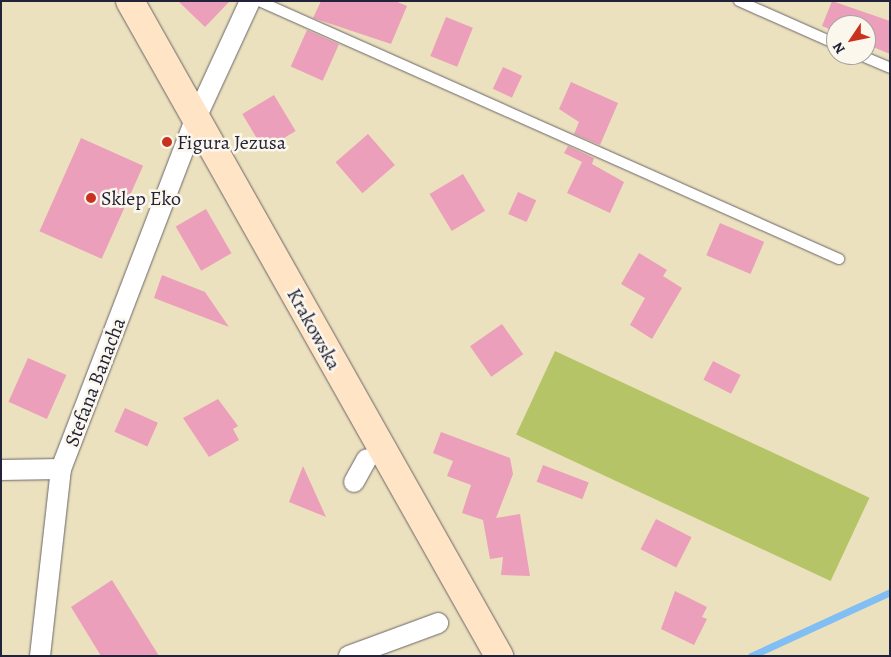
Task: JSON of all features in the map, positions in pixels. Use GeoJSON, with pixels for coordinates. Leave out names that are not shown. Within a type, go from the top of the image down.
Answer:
{"type":"FeatureCollection","features":[{"type":"Feature","properties":{"kind":"main road","name":"Krakowska"},"geometry":{"type":"LineString","coordinates":[[130,1],[499,656]]}},
{"type":"Feature","properties":{"kind":"street","name":"Stefana Banacha"},"geometry":{"type":"LineString","coordinates":[[40,656],[61,469],[196,118],[250,1]]}},
{"type":"Feature","properties":{"kind":"street"},"geometry":{"type":"LineString","coordinates":[[354,482],[367,458]]}},
{"type":"Feature","properties":{"kind":"street"},"geometry":{"type":"LineString","coordinates":[[1,470],[61,469]]}},
{"type":"Feature","properties":{"kind":"street"},"geometry":{"type":"LineString","coordinates":[[349,656],[438,623]]}},
{"type":"Feature","properties":{"kind":"lane"},"geometry":{"type":"LineString","coordinates":[[259,1],[839,259]]}},
{"type":"Feature","properties":{"kind":"lane"},"geometry":{"type":"LineString","coordinates":[[738,1],[826,40]]}},
{"type":"Feature","properties":{"kind":"lane"},"geometry":{"type":"LineString","coordinates":[[876,62],[890,68]]}},
{"type":"Feature","properties":{"kind":"green space"},"geometry":{"type":"Polygon","coordinates":[[[555,351],[869,498],[831,581],[516,434],[555,351]]]}},
{"type":"Feature","properties":{"kind":"building"},"geometry":{"type":"Polygon","coordinates":[[[178,1],[230,1],[205,27],[178,1]]]}},
{"type":"Feature","properties":{"kind":"building"},"geometry":{"type":"Polygon","coordinates":[[[321,1],[395,1],[407,6],[391,44],[313,18],[321,1]]]}},
{"type":"Feature","properties":{"kind":"building"},"geometry":{"type":"Polygon","coordinates":[[[832,1],[873,15],[826,15],[832,1]]]}},
{"type":"Feature","properties":{"kind":"building"},"geometry":{"type":"Polygon","coordinates":[[[826,16],[826,28],[822,26],[826,16]]]}},
{"type":"Feature","properties":{"kind":"building"},"geometry":{"type":"Polygon","coordinates":[[[876,16],[890,21],[890,54],[876,48],[876,16]]]}},
{"type":"Feature","properties":{"kind":"building"},"geometry":{"type":"Polygon","coordinates":[[[446,17],[473,28],[457,67],[430,56],[446,17]]]}},
{"type":"Feature","properties":{"kind":"building"},"geometry":{"type":"Polygon","coordinates":[[[307,30],[339,44],[323,81],[291,67],[307,30]]]}},
{"type":"Feature","properties":{"kind":"building"},"geometry":{"type":"Polygon","coordinates":[[[503,67],[522,76],[512,98],[493,89],[503,67]]]}},
{"type":"Feature","properties":{"kind":"building"},"geometry":{"type":"Polygon","coordinates":[[[571,82],[618,103],[600,145],[574,134],[579,122],[559,109],[571,82]]]}},
{"type":"Feature","properties":{"kind":"building"},"geometry":{"type":"Polygon","coordinates":[[[274,95],[296,131],[264,150],[242,114],[274,95]]]}},
{"type":"Feature","properties":{"kind":"building"},"geometry":{"type":"Polygon","coordinates":[[[368,134],[395,165],[362,193],[336,162],[368,134]]]}},
{"type":"Feature","properties":{"kind":"building","name":"Sklep Eko"},"geometry":{"type":"Polygon","coordinates":[[[81,138],[143,166],[102,259],[40,231],[81,138]]]}},
{"type":"Feature","properties":{"kind":"building"},"geometry":{"type":"Polygon","coordinates":[[[568,146],[594,158],[592,164],[624,182],[610,213],[567,193],[582,162],[564,153],[568,146]]]}},
{"type":"Feature","properties":{"kind":"building"},"geometry":{"type":"Polygon","coordinates":[[[463,174],[485,211],[452,231],[430,194],[463,174]]]}},
{"type":"Feature","properties":{"kind":"building"},"geometry":{"type":"Polygon","coordinates":[[[518,192],[536,200],[527,222],[508,214],[518,192]]]}},
{"type":"Feature","properties":{"kind":"building"},"geometry":{"type":"Polygon","coordinates":[[[206,209],[232,253],[201,271],[176,226],[206,209]]]}},
{"type":"Feature","properties":{"kind":"building"},"geometry":{"type":"Polygon","coordinates":[[[720,223],[764,242],[751,274],[706,255],[720,223]]]}},
{"type":"Feature","properties":{"kind":"building"},"geometry":{"type":"Polygon","coordinates":[[[639,253],[667,270],[663,276],[682,288],[652,339],[630,325],[645,298],[621,284],[639,253]]]}},
{"type":"Feature","properties":{"kind":"building"},"geometry":{"type":"Polygon","coordinates":[[[162,275],[205,292],[229,327],[154,298],[162,275]]]}},
{"type":"Feature","properties":{"kind":"building"},"geometry":{"type":"Polygon","coordinates":[[[502,324],[523,354],[491,377],[470,346],[502,324]]]}},
{"type":"Feature","properties":{"kind":"building"},"geometry":{"type":"Polygon","coordinates":[[[28,358],[66,375],[47,419],[8,402],[28,358]]]}},
{"type":"Feature","properties":{"kind":"building"},"geometry":{"type":"Polygon","coordinates":[[[713,361],[741,375],[731,394],[703,380],[713,361]]]}},
{"type":"Feature","properties":{"kind":"building"},"geometry":{"type":"Polygon","coordinates":[[[218,399],[238,426],[233,429],[239,440],[209,457],[183,418],[218,399]]]}},
{"type":"Feature","properties":{"kind":"building"},"geometry":{"type":"Polygon","coordinates":[[[125,408],[158,423],[147,446],[114,432],[125,408]]]}},
{"type":"Feature","properties":{"kind":"building"},"geometry":{"type":"Polygon","coordinates":[[[441,432],[510,458],[513,474],[496,518],[520,514],[530,576],[501,575],[503,557],[490,559],[483,520],[462,513],[471,485],[447,476],[453,461],[433,453],[441,432]]]}},
{"type":"Feature","properties":{"kind":"building"},"geometry":{"type":"Polygon","coordinates":[[[543,465],[589,483],[582,499],[537,482],[543,465]]]}},
{"type":"Feature","properties":{"kind":"building"},"geometry":{"type":"Polygon","coordinates":[[[303,466],[326,517],[289,502],[303,466]]]}},
{"type":"Feature","properties":{"kind":"building"},"geometry":{"type":"Polygon","coordinates":[[[656,519],[692,537],[676,567],[641,549],[656,519]]]}},
{"type":"Feature","properties":{"kind":"building"},"geometry":{"type":"Polygon","coordinates":[[[112,580],[159,656],[101,656],[71,607],[112,580]]]}},
{"type":"Feature","properties":{"kind":"building"},"geometry":{"type":"Polygon","coordinates":[[[675,591],[707,607],[702,617],[707,619],[694,645],[661,629],[675,591]]]}},
{"type":"Feature","properties":{"kind":"waterway"},"geometry":{"type":"LineString","coordinates":[[751,656],[890,592]]}},
{"type":"Feature","properties":{"kind":"place","name":"Figura Jezusa"},"geometry":{"type":"Point","coordinates":[167,142]}},
{"type":"Feature","properties":{"kind":"place","name":"Sklep Eko"},"geometry":{"type":"Point","coordinates":[91,198]}}]}
